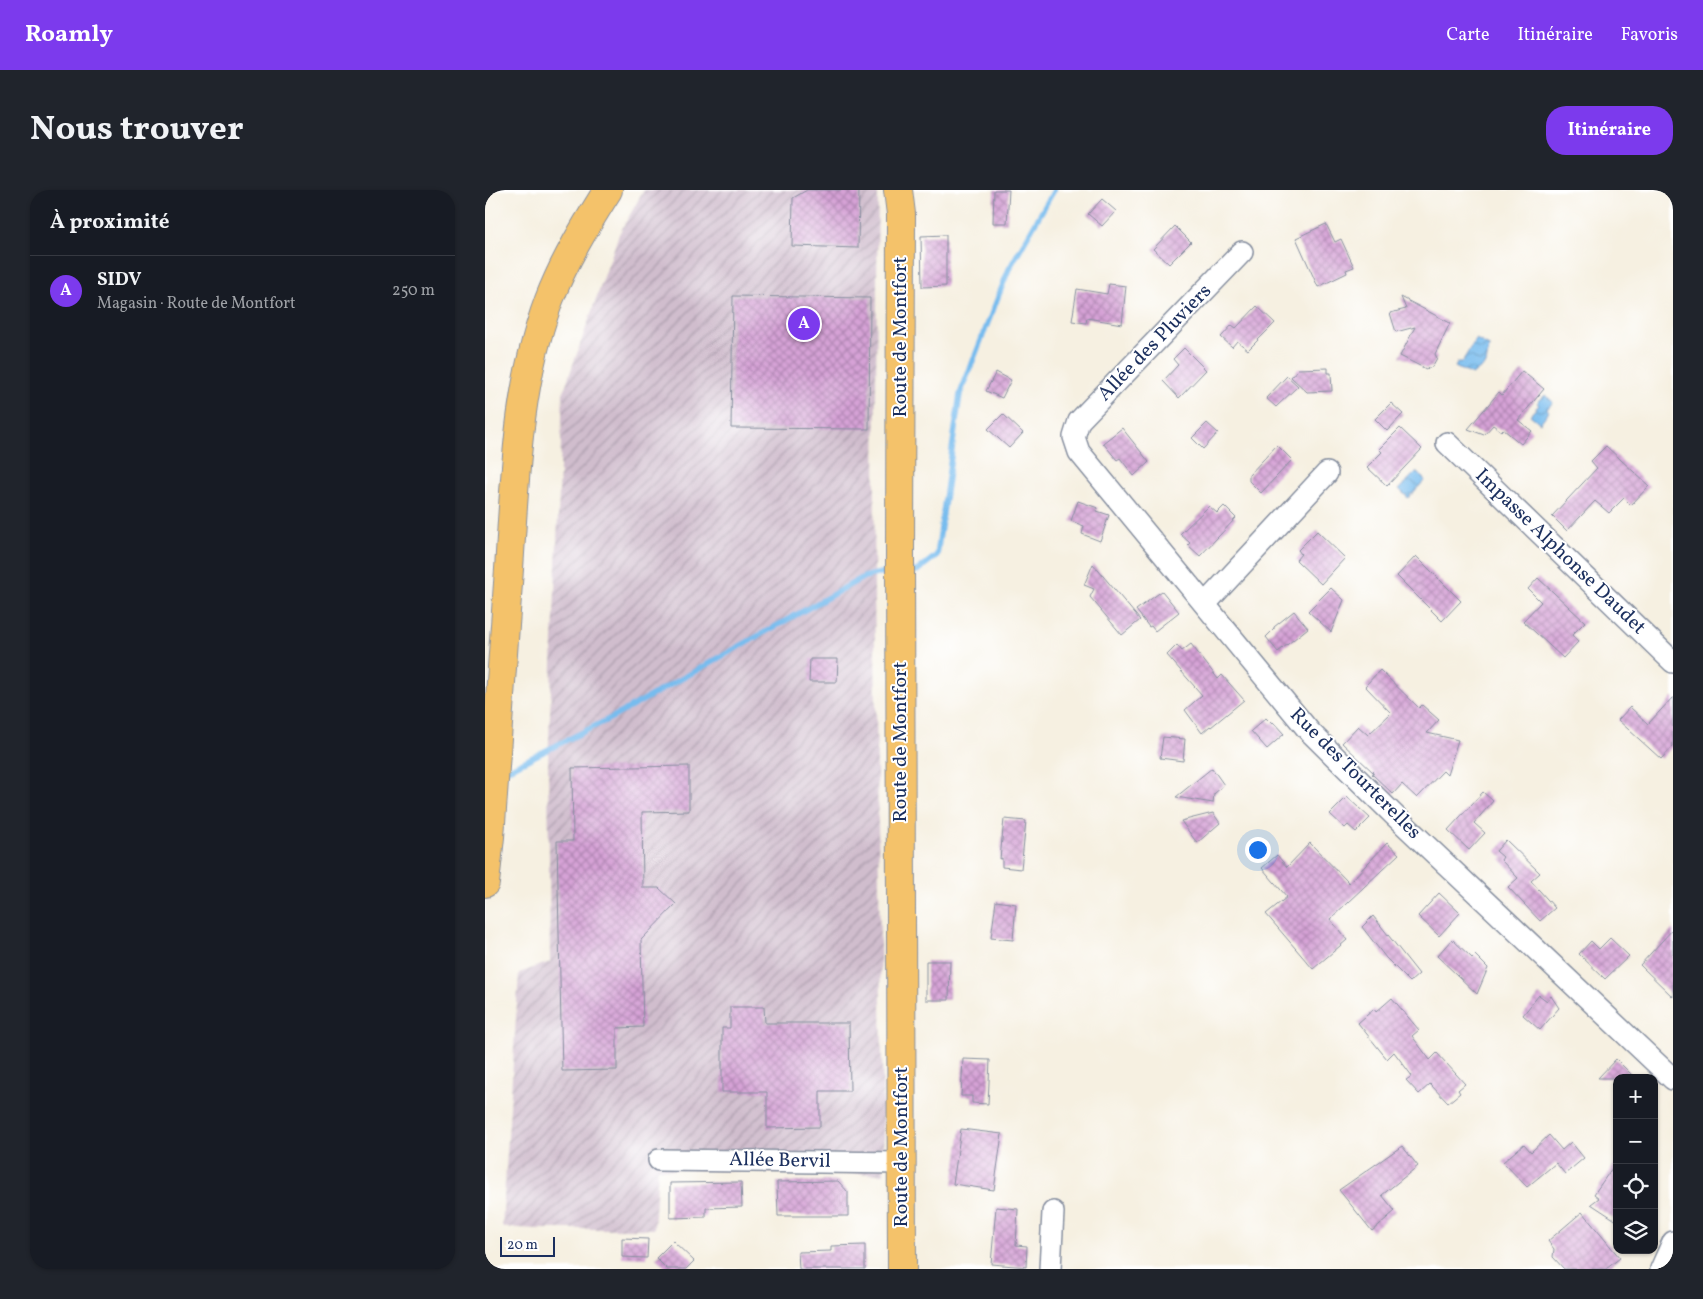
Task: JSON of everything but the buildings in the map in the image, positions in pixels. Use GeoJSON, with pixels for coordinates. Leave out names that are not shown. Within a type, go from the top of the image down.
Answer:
{"type":"FeatureCollection","features":[{"type":"Feature","properties":{"kind":"main road"},"geometry":{"type":"LineString","coordinates":[[485,883],[497,750],[521,414],[538,334],[550,300],[569,255],[608,190]]}},
{"type":"Feature","properties":{"kind":"main road","name":"Route de Montfort"},"geometry":{"type":"LineString","coordinates":[[901,198],[902,1269]]}},
{"type":"Feature","properties":{"kind":"street","name":"Allée des Pluviers"},"geometry":{"type":"LineString","coordinates":[[1074,437],[1079,421],[1242,252]]}},
{"type":"Feature","properties":{"kind":"street","name":"Rue des Tourterelles"},"geometry":{"type":"LineString","coordinates":[[1074,437],[1079,452],[1309,731],[1394,815],[1673,1079]]}},
{"type":"Feature","properties":{"kind":"street","name":"Impasse Alphonse Daudet"},"geometry":{"type":"LineString","coordinates":[[1447,443],[1673,662]]}},
{"type":"Feature","properties":{"kind":"street"},"geometry":{"type":"LineString","coordinates":[[1205,604],[1327,473]]}},
{"type":"Feature","properties":{"kind":"street","name":"Allée Bervil"},"geometry":{"type":"LineString","coordinates":[[659,1160],[902,1163]]}},
{"type":"Feature","properties":{"kind":"street"},"geometry":{"type":"LineString","coordinates":[[1050,1269],[1053,1212]]}},
{"type":"Feature","properties":{"kind":"street"},"geometry":{"type":"LineString","coordinates":[[1661,1269],[1672,1247]]}},
{"type":"Feature","properties":{"kind":"shaded area"},"geometry":{"type":"Polygon","coordinates":[[[644,190],[878,190],[874,588],[884,1174],[658,1169],[654,1229],[537,1229],[502,1227],[519,973],[550,962],[548,763],[563,393],[619,234],[644,190]]]}},
{"type":"Feature","properties":{"kind":"water"},"geometry":{"type":"Polygon","coordinates":[[[1476,339],[1489,346],[1486,364],[1472,375],[1455,367],[1458,362],[1462,362],[1476,339]]]}},
{"type":"Feature","properties":{"kind":"water"},"geometry":{"type":"Polygon","coordinates":[[[1545,395],[1553,402],[1540,423],[1530,415],[1539,405],[1537,403],[1545,395]]]}},
{"type":"Feature","properties":{"kind":"water"},"geometry":{"type":"Polygon","coordinates":[[[1416,472],[1425,480],[1408,498],[1399,489],[1416,472]]]}},
{"type":"Feature","properties":{"kind":"waterway"},"geometry":{"type":"LineString","coordinates":[[908,571],[917,571],[937,555],[960,394],[1009,269],[1054,190]]}},
{"type":"Feature","properties":{"kind":"waterway"},"geometry":{"type":"LineString","coordinates":[[503,772],[613,717],[864,577],[894,572]]}},
{"type":"Feature","properties":{"kind":"place","name":"SIDV"},"geometry":{"type":"Point","coordinates":[804,324]}}]}
